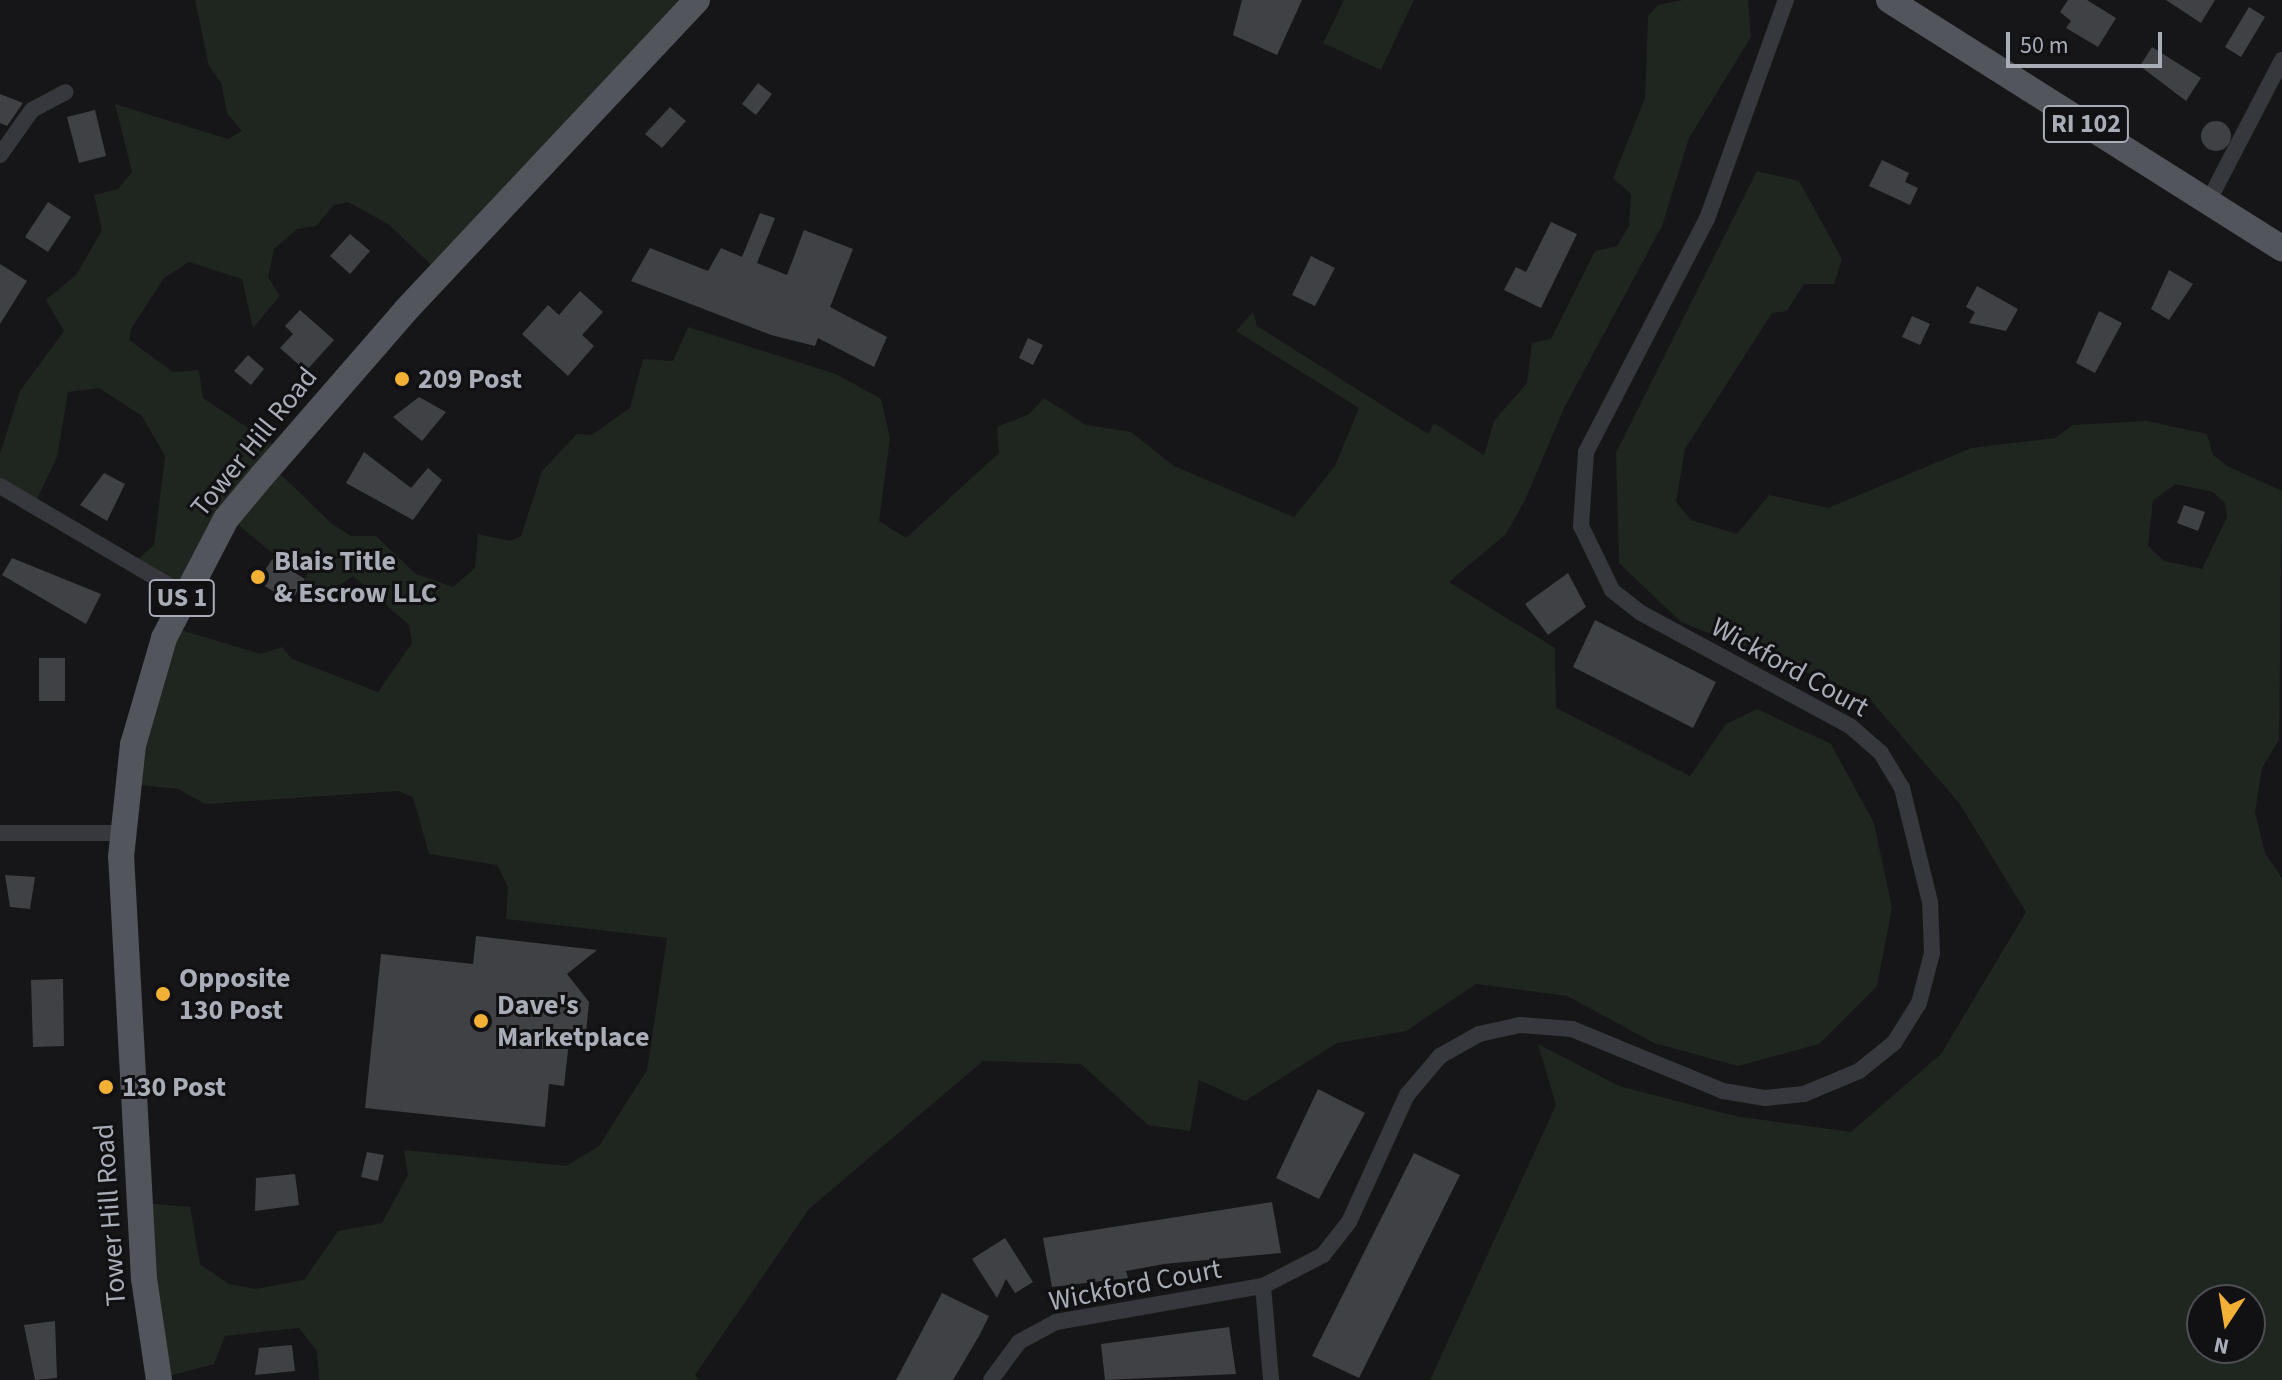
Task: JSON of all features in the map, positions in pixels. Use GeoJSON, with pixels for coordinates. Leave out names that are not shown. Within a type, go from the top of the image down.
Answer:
{"type":"FeatureCollection","features":[{"type":"Feature","properties":{"kind":"main road","name":"Tower Hill Road"},"geometry":{"type":"LineString","coordinates":[[159,1380],[143,1264],[125,833],[133,745],[183,594],[226,519],[261,477],[406,310],[697,0]]}},
{"type":"Feature","properties":{"kind":"main road","name":"RI 102"},"geometry":{"type":"LineString","coordinates":[[1889,0],[2282,248]]}},
{"type":"Feature","properties":{"kind":"street","name":"Wickford Court"},"geometry":{"type":"LineString","coordinates":[[991,1380],[1019,1342],[1056,1322],[1263,1286],[1323,1255],[1349,1222],[1407,1095],[1440,1056],[1479,1034],[1520,1025],[1572,1029],[1723,1091],[1765,1098],[1804,1094],[1859,1071],[1894,1043],[1919,1003],[1932,953],[1930,902],[1902,788],[1881,753],[1850,726],[1641,613],[1612,590],[1581,526],[1586,452],[1707,219],[1786,0]]}},
{"type":"Feature","properties":{"kind":"street"},"geometry":{"type":"LineString","coordinates":[[2209,200],[2282,60]]}},
{"type":"Feature","properties":{"kind":"street"},"geometry":{"type":"LineString","coordinates":[[0,155],[32,110],[66,92]]}},
{"type":"Feature","properties":{"kind":"street"},"geometry":{"type":"LineString","coordinates":[[0,486],[183,594]]}},
{"type":"Feature","properties":{"kind":"street"},"geometry":{"type":"LineString","coordinates":[[0,833],[125,833]]}},
{"type":"Feature","properties":{"kind":"street","name":"Wickford Court"},"geometry":{"type":"LineString","coordinates":[[1263,1286],[1271,1380]]}},
{"type":"Feature","properties":{"kind":"shaded area"},"geometry":{"type":"Polygon","coordinates":[[[195,0],[701,0],[442,275],[388,224],[348,202],[334,205],[316,226],[297,229],[274,249],[268,277],[280,296],[253,328],[242,279],[189,262],[164,278],[131,329],[129,340],[173,372],[199,370],[203,398],[278,448],[274,468],[331,523],[351,536],[376,536],[416,574],[453,587],[475,568],[478,534],[510,541],[521,536],[542,471],[577,434],[592,435],[630,408],[643,359],[673,361],[688,327],[836,374],[881,399],[890,438],[879,521],[906,538],[999,453],[997,427],[1029,414],[1044,398],[1086,425],[1131,432],[1174,466],[1294,517],[1335,466],[1359,408],[1236,331],[1253,312],[1257,326],[1428,434],[1434,423],[1484,455],[1494,421],[1527,383],[1532,343],[1551,339],[1595,251],[1617,246],[1629,226],[1631,194],[1613,178],[1645,98],[1648,16],[1658,5],[1683,0],[1748,0],[1751,37],[1689,138],[1662,226],[1564,408],[1525,500],[1506,534],[1449,582],[1555,648],[1556,708],[1690,776],[1726,724],[1757,709],[1831,744],[1874,823],[1892,908],[1877,986],[1819,1044],[1738,1066],[1654,1043],[1567,996],[1476,984],[1406,1031],[1337,1043],[1245,1101],[1199,1080],[1190,1131],[1148,1125],[1081,1064],[983,1061],[809,1209],[695,1375],[699,1380],[319,1380],[317,1351],[299,1328],[225,1336],[214,1364],[169,1376],[142,1203],[190,1207],[200,1264],[229,1284],[255,1289],[304,1280],[338,1231],[382,1223],[408,1175],[404,1150],[566,1166],[599,1146],[647,1070],[667,938],[506,919],[508,887],[497,865],[429,854],[413,797],[398,791],[205,804],[178,789],[131,784],[174,628],[261,654],[282,647],[292,659],[378,692],[412,643],[409,625],[353,576],[311,604],[300,600],[309,567],[271,552],[230,518],[183,593],[131,565],[154,545],[165,456],[142,416],[99,388],[68,392],[57,457],[35,503],[0,486],[0,454],[20,391],[64,331],[46,300],[77,274],[102,230],[94,195],[118,189],[132,172],[115,104],[228,139],[242,131],[227,113],[221,83],[209,66],[195,0]]]}},
{"type":"Feature","properties":{"kind":"shaded area"},"geometry":{"type":"Polygon","coordinates":[[[1344,0],[1414,0],[1381,70],[1323,43],[1344,0]]]}},
{"type":"Feature","properties":{"kind":"shaded area"},"geometry":{"type":"Polygon","coordinates":[[[1757,171],[1799,181],[1842,259],[1834,284],[1804,284],[1787,311],[1772,313],[1685,449],[1676,502],[1691,520],[1737,534],[1769,495],[1828,508],[1971,448],[2055,438],[2073,425],[2147,421],[2207,434],[2213,455],[2227,466],[2282,491],[2279,740],[2262,768],[2255,812],[2265,853],[2282,878],[2282,1380],[1430,1380],[1556,1105],[1538,1044],[1619,1086],[1735,1116],[1851,1132],[1941,1054],[2026,912],[1959,803],[1868,697],[1681,622],[1619,563],[1616,453],[1757,171]],[[2176,484],[2153,500],[2148,546],[2164,561],[2202,569],[2227,517],[2225,503],[2213,492],[2176,484]]]}},
{"type":"Feature","properties":{"kind":"building"},"geometry":{"type":"Polygon","coordinates":[[[1242,0],[1302,0],[1277,55],[1233,35],[1242,0]]]}},
{"type":"Feature","properties":{"kind":"building"},"geometry":{"type":"Polygon","coordinates":[[[2068,0],[2087,0],[2116,18],[2098,47],[2066,28],[2071,21],[2060,12],[2068,0]]]}},
{"type":"Feature","properties":{"kind":"building"},"geometry":{"type":"Polygon","coordinates":[[[2166,0],[2215,0],[2201,23],[2166,0]]]}},
{"type":"Feature","properties":{"kind":"building"},"geometry":{"type":"Polygon","coordinates":[[[2249,7],[2265,17],[2241,57],[2225,47],[2249,7]]]}},
{"type":"Feature","properties":{"kind":"building"},"geometry":{"type":"Polygon","coordinates":[[[2152,47],[2201,78],[2186,101],[2140,66],[2152,47]]]}},
{"type":"Feature","properties":{"kind":"building"},"geometry":{"type":"Polygon","coordinates":[[[758,83],[772,94],[756,115],[742,104],[758,83]]]}},
{"type":"Feature","properties":{"kind":"building"},"geometry":{"type":"Polygon","coordinates":[[[0,94],[23,103],[7,126],[0,123],[0,94]]]}},
{"type":"Feature","properties":{"kind":"building"},"geometry":{"type":"Polygon","coordinates":[[[670,107],[686,121],[662,148],[645,134],[670,107]]]}},
{"type":"Feature","properties":{"kind":"building"},"geometry":{"type":"Polygon","coordinates":[[[95,110],[106,156],[79,163],[67,117],[95,110]]]}},
{"type":"Feature","properties":{"kind":"building"},"geometry":{"type":"Polygon","coordinates":[[[2216,121],[2227,125],[2231,136],[2227,147],[2216,151],[2205,147],[2201,136],[2205,125],[2216,121]]]}},
{"type":"Feature","properties":{"kind":"building"},"geometry":{"type":"Polygon","coordinates":[[[1882,160],[1909,173],[1905,182],[1918,188],[1910,205],[1869,186],[1882,160]]]}},
{"type":"Feature","properties":{"kind":"building"},"geometry":{"type":"Polygon","coordinates":[[[48,202],[71,217],[48,252],[25,237],[48,202]]]}},
{"type":"Feature","properties":{"kind":"building"},"geometry":{"type":"Polygon","coordinates":[[[760,213],[775,218],[757,263],[787,275],[804,230],[853,249],[830,307],[887,337],[874,367],[818,338],[815,346],[771,335],[631,281],[650,248],[708,271],[721,248],[742,257],[760,213]]]}},
{"type":"Feature","properties":{"kind":"building"},"geometry":{"type":"Polygon","coordinates":[[[1551,222],[1577,234],[1541,308],[1504,290],[1516,267],[1526,272],[1551,222]]]}},
{"type":"Feature","properties":{"kind":"building"},"geometry":{"type":"Polygon","coordinates":[[[350,234],[370,251],[350,274],[330,256],[350,234]]]}},
{"type":"Feature","properties":{"kind":"building"},"geometry":{"type":"Polygon","coordinates":[[[1311,256],[1335,268],[1315,306],[1292,295],[1311,256]]]}},
{"type":"Feature","properties":{"kind":"building"},"geometry":{"type":"Polygon","coordinates":[[[0,264],[27,281],[0,324],[0,264]]]}},
{"type":"Feature","properties":{"kind":"building"},"geometry":{"type":"Polygon","coordinates":[[[2169,270],[2193,284],[2169,320],[2151,309],[2169,270]]]}},
{"type":"Feature","properties":{"kind":"building"},"geometry":{"type":"Polygon","coordinates":[[[1977,286],[2018,309],[2006,331],[1969,323],[1975,312],[1966,307],[1977,286]]]}},
{"type":"Feature","properties":{"kind":"building"},"geometry":{"type":"Polygon","coordinates":[[[580,291],[603,312],[582,335],[594,346],[568,376],[522,334],[548,305],[559,315],[580,291]]]}},
{"type":"Feature","properties":{"kind":"building"},"geometry":{"type":"Polygon","coordinates":[[[300,310],[334,340],[306,371],[280,348],[293,334],[285,326],[300,310]]]}},
{"type":"Feature","properties":{"kind":"building"},"geometry":{"type":"Polygon","coordinates":[[[2099,311],[2122,323],[2095,373],[2076,363],[2099,311]]]}},
{"type":"Feature","properties":{"kind":"building"},"geometry":{"type":"Polygon","coordinates":[[[1912,316],[1930,324],[1920,345],[1902,337],[1912,316]]]}},
{"type":"Feature","properties":{"kind":"building"},"geometry":{"type":"Polygon","coordinates":[[[1028,338],[1043,345],[1033,365],[1019,358],[1028,338]]]}},
{"type":"Feature","properties":{"kind":"building"},"geometry":{"type":"Polygon","coordinates":[[[248,355],[264,369],[251,385],[234,371],[248,355]]]}},
{"type":"Feature","properties":{"kind":"building"},"geometry":{"type":"Polygon","coordinates":[[[419,397],[446,412],[422,441],[393,417],[419,397]]]}},
{"type":"Feature","properties":{"kind":"building"},"geometry":{"type":"Polygon","coordinates":[[[364,452],[411,488],[428,468],[442,480],[413,520],[346,483],[364,452]]]}},
{"type":"Feature","properties":{"kind":"building"},"geometry":{"type":"Polygon","coordinates":[[[104,473],[125,484],[107,521],[80,505],[104,473]]]}},
{"type":"Feature","properties":{"kind":"building"},"geometry":{"type":"Polygon","coordinates":[[[2184,505],[2205,512],[2198,531],[2177,523],[2184,505]]]}},
{"type":"Feature","properties":{"kind":"building"},"geometry":{"type":"Polygon","coordinates":[[[12,558],[101,594],[86,624],[2,575],[12,558]]]}},
{"type":"Feature","properties":{"kind":"building"},"geometry":{"type":"Polygon","coordinates":[[[272,559],[305,579],[295,595],[286,599],[258,582],[272,559]]]}},
{"type":"Feature","properties":{"kind":"building"},"geometry":{"type":"Polygon","coordinates":[[[1568,573],[1586,607],[1548,635],[1525,604],[1568,573]]]}},
{"type":"Feature","properties":{"kind":"building"},"geometry":{"type":"Polygon","coordinates":[[[1595,620],[1716,682],[1693,728],[1573,667],[1595,620]]]}},
{"type":"Feature","properties":{"kind":"building"},"geometry":{"type":"Polygon","coordinates":[[[39,658],[65,658],[65,701],[39,701],[39,658]]]}},
{"type":"Feature","properties":{"kind":"building"},"geometry":{"type":"Polygon","coordinates":[[[5,875],[35,877],[30,909],[10,907],[5,875]]]}},
{"type":"Feature","properties":{"kind":"building","name":"Dave's Marketplace"},"geometry":{"type":"Polygon","coordinates":[[[476,936],[597,950],[567,974],[589,1002],[585,1044],[569,1042],[564,1086],[549,1084],[545,1127],[365,1108],[381,954],[473,964],[476,936]]]}},
{"type":"Feature","properties":{"kind":"building"},"geometry":{"type":"Polygon","coordinates":[[[63,979],[64,1046],[33,1047],[31,980],[63,979]]]}},
{"type":"Feature","properties":{"kind":"building"},"geometry":{"type":"Polygon","coordinates":[[[1318,1089],[1365,1113],[1319,1199],[1276,1178],[1318,1089]]]}},
{"type":"Feature","properties":{"kind":"building"},"geometry":{"type":"Polygon","coordinates":[[[367,1152],[384,1155],[378,1181],[361,1177],[367,1152]]]}},
{"type":"Feature","properties":{"kind":"building"},"geometry":{"type":"Polygon","coordinates":[[[1414,1153],[1460,1175],[1359,1378],[1312,1356],[1414,1153]]]}},
{"type":"Feature","properties":{"kind":"building"},"geometry":{"type":"Polygon","coordinates":[[[295,1174],[299,1205],[255,1211],[256,1178],[295,1174]]]}},
{"type":"Feature","properties":{"kind":"building"},"geometry":{"type":"Polygon","coordinates":[[[1272,1202],[1281,1253],[1164,1264],[1126,1271],[1128,1278],[1052,1287],[1043,1238],[1272,1202]]]}},
{"type":"Feature","properties":{"kind":"building"},"geometry":{"type":"Polygon","coordinates":[[[1005,1238],[1033,1282],[1015,1293],[1006,1279],[997,1298],[972,1259],[1005,1238]]]}},
{"type":"Feature","properties":{"kind":"building"},"geometry":{"type":"Polygon","coordinates":[[[942,1293],[989,1316],[979,1336],[953,1380],[896,1380],[942,1293]]]}},
{"type":"Feature","properties":{"kind":"building"},"geometry":{"type":"Polygon","coordinates":[[[55,1321],[57,1378],[35,1380],[24,1325],[55,1321]]]}},
{"type":"Feature","properties":{"kind":"building"},"geometry":{"type":"Polygon","coordinates":[[[1229,1327],[1236,1374],[1105,1380],[1101,1344],[1229,1327]]]}},
{"type":"Feature","properties":{"kind":"building"},"geometry":{"type":"Polygon","coordinates":[[[292,1345],[295,1371],[255,1375],[259,1348],[292,1345]]]}},
{"type":"Feature","properties":{"kind":"place","name":"209 Post"},"geometry":{"type":"Point","coordinates":[402,379]}},
{"type":"Feature","properties":{"kind":"place","name":"Blais Title & Escrow LLC"},"geometry":{"type":"Point","coordinates":[258,577]}},
{"type":"Feature","properties":{"kind":"place","name":"Opposite 130 Post"},"geometry":{"type":"Point","coordinates":[163,994]}},
{"type":"Feature","properties":{"kind":"place","name":"Dave's Marketplace"},"geometry":{"type":"Point","coordinates":[481,1021]}},
{"type":"Feature","properties":{"kind":"place","name":"130 Post"},"geometry":{"type":"Point","coordinates":[106,1087]}}]}
